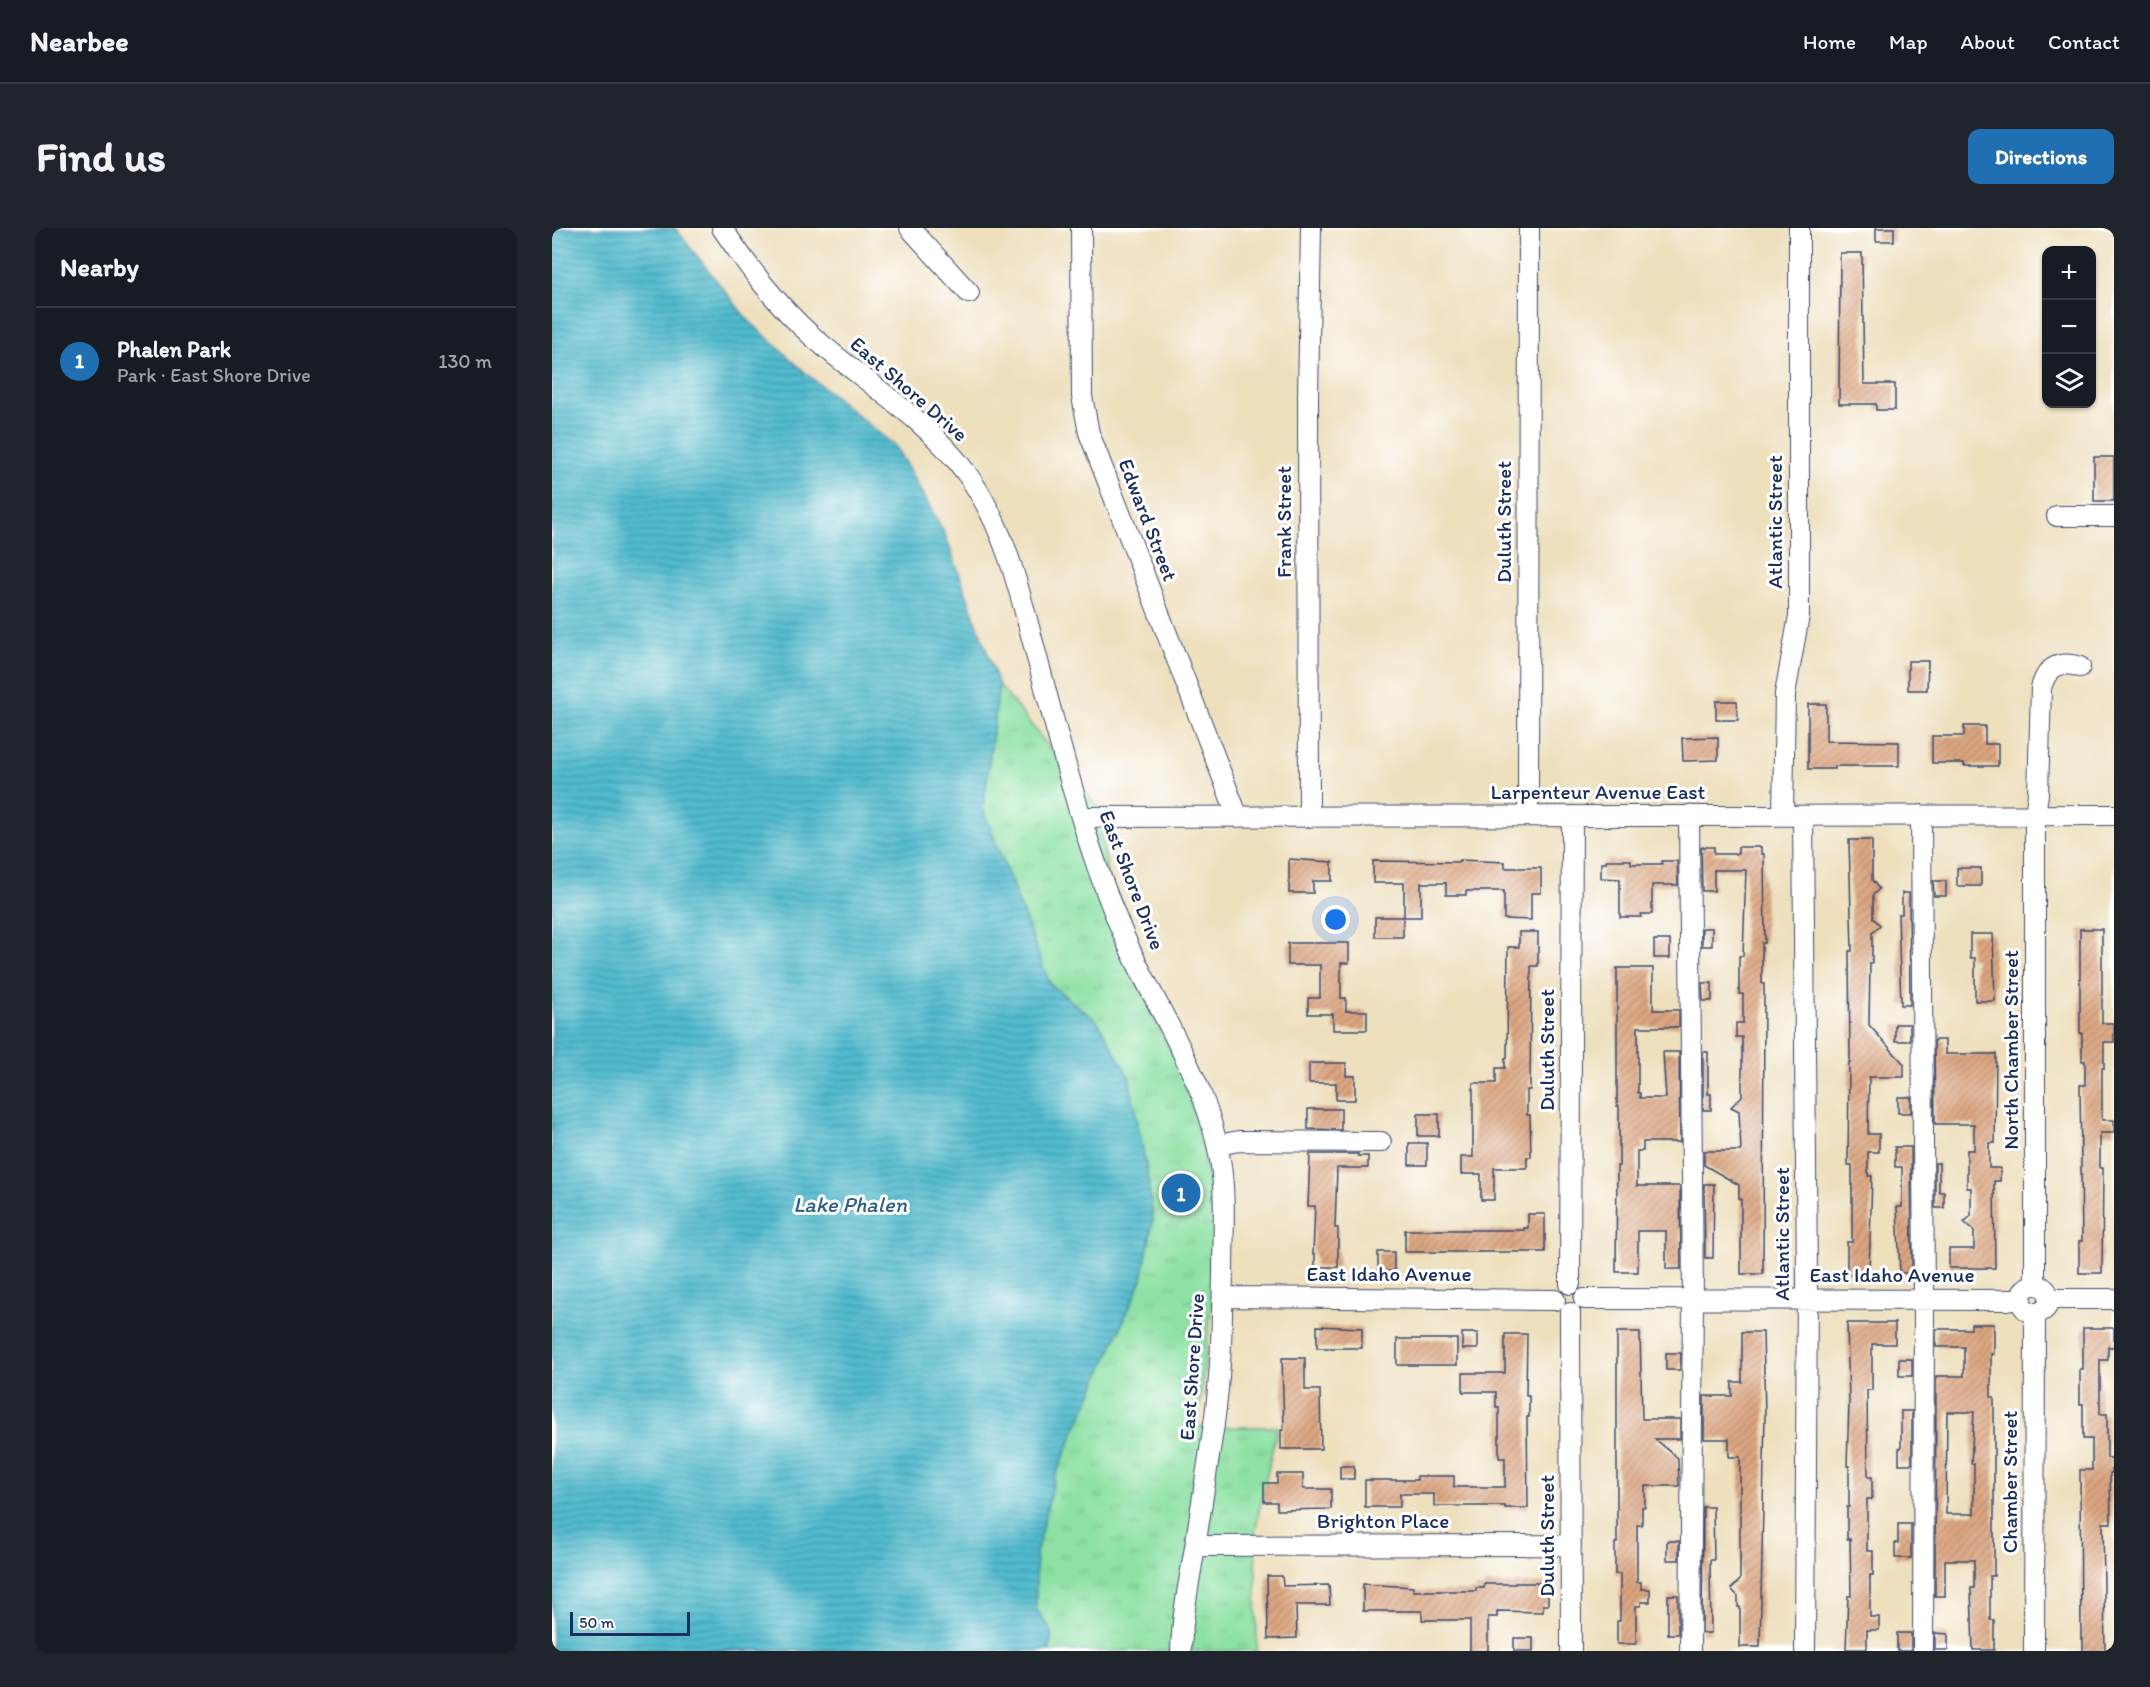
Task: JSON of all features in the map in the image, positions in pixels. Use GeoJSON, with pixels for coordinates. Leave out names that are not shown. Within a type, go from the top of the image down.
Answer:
{"type":"FeatureCollection","features":[{"type":"Feature","properties":{"kind":"street","name":"East Shore Drive"},"geometry":{"type":"LineString","coordinates":[[722,228],[763,286],[788,313],[828,350],[925,429],[965,471],[979,492],[1004,541],[1014,570],[1096,863],[1127,942],[1197,1084],[1218,1145],[1223,1186],[1223,1298],[1218,1389],[1187,1587],[1181,1651]]}},
{"type":"Feature","properties":{"kind":"street"},"geometry":{"type":"LineString","coordinates":[[910,228],[969,293]]}},
{"type":"Feature","properties":{"kind":"street","name":"Edward Street"},"geometry":{"type":"LineString","coordinates":[[1081,228],[1082,396],[1089,433],[1238,817]]}},
{"type":"Feature","properties":{"kind":"street","name":"Frank Street"},"geometry":{"type":"LineString","coordinates":[[1309,817],[1308,397],[1311,228]]}},
{"type":"Feature","properties":{"kind":"street","name":"Duluth Street"},"geometry":{"type":"LineString","coordinates":[[1528,816],[1529,228]]}},
{"type":"Feature","properties":{"kind":"street","name":"Atlantic Street"},"geometry":{"type":"LineString","coordinates":[[1783,815],[1785,694],[1799,616],[1799,228]]}},
{"type":"Feature","properties":{"kind":"street"},"geometry":{"type":"LineString","coordinates":[[2057,516],[2114,516]]}},
{"type":"Feature","properties":{"kind":"street","name":"North Chamber Street"},"geometry":{"type":"LineString","coordinates":[[2035,1285],[2035,815],[2038,794],[2041,688],[2044,676],[2049,670],[2061,665],[2072,664],[2080,667]]}},
{"type":"Feature","properties":{"kind":"street"},"geometry":{"type":"LineString","coordinates":[[1689,815],[1693,1299],[1690,1651]]}},
{"type":"Feature","properties":{"kind":"street"},"geometry":{"type":"LineString","coordinates":[[1921,815],[1924,1299],[1923,1651]]}},
{"type":"Feature","properties":{"kind":"street","name":"Larpenteur Avenue East"},"geometry":{"type":"LineString","coordinates":[[1082,817],[2114,815]]}},
{"type":"Feature","properties":{"kind":"street","name":"Duluth Street"},"geometry":{"type":"LineString","coordinates":[[1570,1284],[1572,816]]}},
{"type":"Feature","properties":{"kind":"street","name":"Atlantic Street"},"geometry":{"type":"LineString","coordinates":[[1803,816],[1807,1299],[1805,1651]]}},
{"type":"Feature","properties":{"kind":"street"},"geometry":{"type":"LineString","coordinates":[[1218,1145],[1239,1141],[1381,1142]]}},
{"type":"Feature","properties":{"kind":"street"},"geometry":{"type":"LineString","coordinates":[[1570,1284],[1581,1290],[1577,1306],[1558,1308],[1555,1300],[1558,1290],[1570,1284]]}},
{"type":"Feature","properties":{"kind":"street"},"geometry":{"type":"LineString","coordinates":[[2035,1285],[2043,1288],[2049,1299],[2046,1308],[2027,1306],[2026,1288],[2035,1285]]}},
{"type":"Feature","properties":{"kind":"street","name":"East Idaho Avenue"},"geometry":{"type":"LineString","coordinates":[[1223,1298],[1555,1300]]}},
{"type":"Feature","properties":{"kind":"street","name":"East Idaho Avenue"},"geometry":{"type":"LineString","coordinates":[[1577,1306],[1693,1299],[1924,1299],[2027,1306]]}},
{"type":"Feature","properties":{"kind":"street"},"geometry":{"type":"LineString","coordinates":[[2049,1299],[2114,1299]]}},
{"type":"Feature","properties":{"kind":"street","name":"Duluth Street"},"geometry":{"type":"LineString","coordinates":[[1571,1651],[1571,1545],[1577,1306]]}},
{"type":"Feature","properties":{"kind":"street","name":"Chamber Street"},"geometry":{"type":"LineString","coordinates":[[2027,1306],[2034,1651]]}},
{"type":"Feature","properties":{"kind":"street","name":"Brighton Place"},"geometry":{"type":"LineString","coordinates":[[1195,1546],[1571,1545]]}},
{"type":"Feature","properties":{"kind":"green space"},"geometry":{"type":"Polygon","coordinates":[[[999,685],[1099,809],[1116,941],[1192,1094],[1220,1236],[1197,1427],[1277,1427],[1255,1531],[1257,1651],[1049,1651],[1052,1632],[1036,1609],[1036,1553],[1054,1479],[1142,1279],[1153,1220],[1146,1165],[1129,1077],[1098,1022],[1050,984],[983,809],[999,685]]]}},
{"type":"Feature","properties":{"kind":"water","name":"Lake Phalen"},"geometry":{"type":"Polygon","coordinates":[[[552,228],[675,228],[747,319],[807,374],[896,447],[945,534],[999,685],[983,809],[1050,984],[1098,1022],[1129,1077],[1146,1165],[1153,1220],[1142,1279],[1054,1479],[1036,1553],[1036,1609],[1052,1632],[1049,1651],[552,1651],[552,228]]]}},
{"type":"Feature","properties":{"kind":"building"},"geometry":{"type":"Polygon","coordinates":[[[1876,228],[1894,228],[1894,241],[1876,241],[1876,228]]]}},
{"type":"Feature","properties":{"kind":"building"},"geometry":{"type":"Polygon","coordinates":[[[1840,253],[1862,253],[1864,384],[1895,384],[1895,410],[1876,410],[1876,404],[1839,404],[1840,253]]]}},
{"type":"Feature","properties":{"kind":"building"},"geometry":{"type":"Polygon","coordinates":[[[2094,457],[2114,457],[2114,501],[2094,501],[2094,457]]]}},
{"type":"Feature","properties":{"kind":"building"},"geometry":{"type":"Polygon","coordinates":[[[1908,661],[1928,661],[1927,690],[1908,690],[1908,661]]]}},
{"type":"Feature","properties":{"kind":"building"},"geometry":{"type":"Polygon","coordinates":[[[1716,701],[1737,701],[1738,720],[1716,720],[1716,701]]]}},
{"type":"Feature","properties":{"kind":"building"},"geometry":{"type":"Polygon","coordinates":[[[1808,704],[1826,704],[1826,741],[1899,742],[1899,766],[1835,766],[1835,769],[1808,769],[1808,704]]]}},
{"type":"Feature","properties":{"kind":"building"},"geometry":{"type":"Polygon","coordinates":[[[1964,726],[1985,726],[1985,744],[1998,744],[1998,766],[1932,763],[1932,736],[1964,736],[1964,726]]]}},
{"type":"Feature","properties":{"kind":"building"},"geometry":{"type":"Polygon","coordinates":[[[1718,737],[1718,760],[1683,761],[1682,738],[1718,737]]]}},
{"type":"Feature","properties":{"kind":"building"},"geometry":{"type":"Polygon","coordinates":[[[1849,840],[1872,840],[1872,880],[1879,889],[1873,895],[1873,918],[1880,925],[1872,933],[1869,1025],[1904,1064],[1904,1077],[1869,1077],[1868,1134],[1879,1134],[1879,1152],[1868,1152],[1868,1176],[1872,1176],[1869,1274],[1847,1274],[1847,1242],[1852,1242],[1852,1165],[1848,1165],[1849,951],[1852,951],[1849,840]]]}},
{"type":"Feature","properties":{"kind":"building"},"geometry":{"type":"Polygon","coordinates":[[[1701,847],[1714,847],[1714,854],[1738,854],[1738,847],[1761,847],[1761,854],[1764,854],[1763,1274],[1741,1274],[1739,1185],[1704,1165],[1704,1151],[1741,1151],[1739,1111],[1731,1107],[1742,1096],[1742,1037],[1736,1037],[1736,1023],[1743,1023],[1743,994],[1739,994],[1739,956],[1743,956],[1746,870],[1714,870],[1714,891],[1702,891],[1701,847]]]}},
{"type":"Feature","properties":{"kind":"building"},"geometry":{"type":"Polygon","coordinates":[[[1289,859],[1332,862],[1332,881],[1313,881],[1313,893],[1289,893],[1289,859]]]}},
{"type":"Feature","properties":{"kind":"building"},"geometry":{"type":"Polygon","coordinates":[[[1459,860],[1505,862],[1505,868],[1541,868],[1541,893],[1531,893],[1531,920],[1504,919],[1504,891],[1466,891],[1466,895],[1446,895],[1446,883],[1421,883],[1421,917],[1404,917],[1404,883],[1373,883],[1373,861],[1459,862],[1459,860]]]}},
{"type":"Feature","properties":{"kind":"building"},"geometry":{"type":"Polygon","coordinates":[[[1606,860],[1631,860],[1631,864],[1662,864],[1662,861],[1677,861],[1678,885],[1652,885],[1652,914],[1641,914],[1641,917],[1620,917],[1620,879],[1601,878],[1601,863],[1606,863],[1606,860]]]}},
{"type":"Feature","properties":{"kind":"building"},"geometry":{"type":"Polygon","coordinates":[[[1957,868],[1981,868],[1981,886],[1957,886],[1957,868]]]}},
{"type":"Feature","properties":{"kind":"building"},"geometry":{"type":"Polygon","coordinates":[[[1933,881],[1946,881],[1946,896],[1934,896],[1933,881]]]}},
{"type":"Feature","properties":{"kind":"building"},"geometry":{"type":"Polygon","coordinates":[[[1902,893],[1909,893],[1910,1005],[1901,1005],[1898,914],[1902,914],[1902,893]]]}},
{"type":"Feature","properties":{"kind":"building"},"geometry":{"type":"Polygon","coordinates":[[[1375,917],[1403,917],[1403,937],[1375,937],[1375,917]]]}},
{"type":"Feature","properties":{"kind":"building"},"geometry":{"type":"Polygon","coordinates":[[[1702,928],[1712,928],[1712,946],[1702,946],[1702,928]]]}},
{"type":"Feature","properties":{"kind":"building"},"geometry":{"type":"Polygon","coordinates":[[[2080,929],[2102,929],[2102,1023],[2114,1023],[2114,1042],[2104,1042],[2104,1068],[2102,1068],[2102,1120],[2114,1120],[2114,1133],[2100,1133],[2100,1168],[2103,1168],[2102,1273],[2079,1273],[2079,1241],[2082,1241],[2080,1085],[2085,1085],[2085,1061],[2082,1061],[2082,1033],[2080,1033],[2080,929]]]}},
{"type":"Feature","properties":{"kind":"building"},"geometry":{"type":"Polygon","coordinates":[[[1519,932],[1538,932],[1538,966],[1531,966],[1530,1090],[1527,1090],[1531,1157],[1527,1157],[1527,1168],[1494,1168],[1494,1200],[1481,1200],[1481,1174],[1461,1174],[1461,1157],[1473,1157],[1473,1083],[1496,1083],[1496,1068],[1505,1068],[1508,947],[1519,947],[1519,932]]]}},
{"type":"Feature","properties":{"kind":"building"},"geometry":{"type":"Polygon","coordinates":[[[1970,934],[1993,934],[1995,1001],[1975,1001],[1975,958],[1970,958],[1970,934]]]}},
{"type":"Feature","properties":{"kind":"building"},"geometry":{"type":"Polygon","coordinates":[[[1654,940],[1670,940],[1670,958],[1654,958],[1654,940]]]}},
{"type":"Feature","properties":{"kind":"building"},"geometry":{"type":"Polygon","coordinates":[[[1288,943],[1349,943],[1349,963],[1341,963],[1341,998],[1346,998],[1346,1011],[1367,1011],[1367,1030],[1333,1030],[1333,1014],[1308,1014],[1308,998],[1320,998],[1320,965],[1288,965],[1288,943]]]}},
{"type":"Feature","properties":{"kind":"building"},"geometry":{"type":"Polygon","coordinates":[[[1617,968],[1653,968],[1653,1010],[1679,1010],[1679,1027],[1638,1027],[1638,1093],[1640,1093],[1640,1098],[1666,1098],[1663,1052],[1679,1052],[1680,1142],[1643,1142],[1643,1151],[1637,1151],[1637,1186],[1680,1186],[1681,1269],[1666,1269],[1666,1231],[1638,1231],[1638,1272],[1616,1272],[1617,1166],[1619,1166],[1617,968]]]}},
{"type":"Feature","properties":{"kind":"building"},"geometry":{"type":"Polygon","coordinates":[[[1702,983],[1712,983],[1712,1001],[1703,1001],[1702,983]]]}},
{"type":"Feature","properties":{"kind":"building"},"geometry":{"type":"Polygon","coordinates":[[[1895,1024],[1910,1024],[1910,1041],[1895,1041],[1895,1024]]]}},
{"type":"Feature","properties":{"kind":"building"},"geometry":{"type":"Polygon","coordinates":[[[1934,1040],[1945,1040],[1945,1054],[1996,1054],[1995,1143],[1989,1143],[1989,1168],[2000,1168],[2000,1181],[1994,1181],[1995,1268],[1949,1268],[1949,1249],[1974,1249],[1974,1231],[1964,1222],[1971,1216],[1971,1188],[1967,1188],[1967,1150],[1974,1150],[1974,1124],[1935,1124],[1934,1040]]]}},
{"type":"Feature","properties":{"kind":"building"},"geometry":{"type":"Polygon","coordinates":[[[1703,1052],[1708,1052],[1708,1094],[1711,1094],[1711,1110],[1703,1110],[1703,1052]]]}},
{"type":"Feature","properties":{"kind":"building"},"geometry":{"type":"Polygon","coordinates":[[[1309,1063],[1346,1063],[1346,1076],[1355,1076],[1355,1100],[1336,1100],[1336,1083],[1309,1083],[1309,1063]]]}},
{"type":"Feature","properties":{"kind":"building"},"geometry":{"type":"Polygon","coordinates":[[[1898,1097],[1911,1097],[1911,1113],[1898,1113],[1898,1097]]]}},
{"type":"Feature","properties":{"kind":"building"},"geometry":{"type":"Polygon","coordinates":[[[1308,1109],[1341,1109],[1341,1130],[1308,1129],[1308,1109]]]}},
{"type":"Feature","properties":{"kind":"building"},"geometry":{"type":"Polygon","coordinates":[[[1418,1114],[1439,1114],[1439,1136],[1418,1136],[1418,1114]]]}},
{"type":"Feature","properties":{"kind":"building"},"geometry":{"type":"Polygon","coordinates":[[[1409,1143],[1427,1143],[1427,1165],[1409,1165],[1409,1143]]]}},
{"type":"Feature","properties":{"kind":"building"},"geometry":{"type":"Polygon","coordinates":[[[1895,1147],[1911,1147],[1912,1273],[1900,1273],[1897,1207],[1902,1207],[1902,1167],[1895,1167],[1895,1147]]]}},
{"type":"Feature","properties":{"kind":"building"},"geometry":{"type":"Polygon","coordinates":[[[1310,1154],[1368,1156],[1368,1168],[1337,1168],[1335,1228],[1338,1228],[1338,1267],[1315,1267],[1315,1254],[1313,1254],[1315,1206],[1308,1206],[1310,1154]]]}},
{"type":"Feature","properties":{"kind":"building"},"geometry":{"type":"Polygon","coordinates":[[[1935,1163],[1939,1163],[1939,1192],[1944,1192],[1944,1208],[1935,1208],[1935,1163]]]}},
{"type":"Feature","properties":{"kind":"building"},"geometry":{"type":"Polygon","coordinates":[[[1704,1184],[1714,1184],[1713,1258],[1705,1258],[1704,1184]]]}},
{"type":"Feature","properties":{"kind":"building"},"geometry":{"type":"Polygon","coordinates":[[[1528,1214],[1545,1214],[1545,1252],[1405,1252],[1405,1230],[1524,1230],[1528,1228],[1528,1214]]]}},
{"type":"Feature","properties":{"kind":"building"},"geometry":{"type":"Polygon","coordinates":[[[1378,1252],[1394,1252],[1394,1271],[1378,1271],[1378,1252]]]}},
{"type":"Feature","properties":{"kind":"building"},"geometry":{"type":"Polygon","coordinates":[[[1847,1323],[1895,1323],[1895,1344],[1872,1344],[1872,1390],[1867,1390],[1868,1477],[1872,1477],[1872,1499],[1867,1499],[1867,1551],[1873,1551],[1873,1575],[1870,1575],[1870,1617],[1879,1617],[1879,1630],[1867,1630],[1867,1649],[1846,1649],[1848,1596],[1851,1596],[1850,1539],[1847,1539],[1849,1403],[1847,1323]]]}},
{"type":"Feature","properties":{"kind":"building"},"geometry":{"type":"Polygon","coordinates":[[[1971,1324],[1994,1324],[1991,1397],[1994,1397],[1994,1576],[1990,1576],[1990,1620],[1994,1620],[1994,1650],[1973,1650],[1971,1588],[1974,1588],[1974,1560],[1945,1560],[1945,1596],[1935,1596],[1936,1376],[1964,1376],[1964,1347],[1936,1347],[1936,1329],[1971,1329],[1971,1324]],[[1947,1412],[1946,1514],[1974,1514],[1974,1464],[1971,1464],[1974,1412],[1947,1412]]]}},
{"type":"Feature","properties":{"kind":"building"},"geometry":{"type":"Polygon","coordinates":[[[1317,1326],[1362,1328],[1362,1348],[1317,1348],[1317,1326]]]}},
{"type":"Feature","properties":{"kind":"building"},"geometry":{"type":"Polygon","coordinates":[[[2083,1328],[2114,1328],[2114,1347],[2108,1347],[2108,1360],[2100,1360],[2100,1414],[2107,1414],[2107,1458],[2112,1458],[2111,1523],[2103,1523],[2105,1651],[2083,1651],[2083,1639],[2081,1639],[2080,1470],[2092,1470],[2092,1439],[2083,1439],[2083,1404],[2080,1404],[2083,1328]]]}},
{"type":"Feature","properties":{"kind":"building"},"geometry":{"type":"Polygon","coordinates":[[[1617,1332],[1640,1332],[1642,1419],[1680,1419],[1680,1439],[1655,1439],[1678,1458],[1679,1486],[1645,1486],[1642,1525],[1637,1525],[1637,1582],[1641,1582],[1641,1589],[1650,1589],[1650,1602],[1641,1602],[1641,1606],[1636,1606],[1636,1644],[1617,1644],[1617,1621],[1620,1621],[1620,1574],[1615,1574],[1617,1332]]]}},
{"type":"Feature","properties":{"kind":"building"},"geometry":{"type":"Polygon","coordinates":[[[1742,1332],[1763,1332],[1765,1415],[1760,1647],[1740,1647],[1740,1607],[1738,1607],[1738,1596],[1731,1589],[1740,1580],[1740,1457],[1729,1457],[1729,1439],[1704,1439],[1704,1396],[1732,1396],[1732,1382],[1742,1382],[1742,1332]]]}},
{"type":"Feature","properties":{"kind":"building"},"geometry":{"type":"Polygon","coordinates":[[[1462,1333],[1478,1333],[1478,1349],[1462,1349],[1462,1333]]]}},
{"type":"Feature","properties":{"kind":"building"},"geometry":{"type":"Polygon","coordinates":[[[1505,1334],[1527,1334],[1528,1508],[1434,1506],[1434,1494],[1400,1494],[1400,1507],[1365,1507],[1365,1480],[1417,1480],[1417,1476],[1454,1476],[1454,1487],[1505,1487],[1505,1458],[1499,1458],[1499,1407],[1496,1407],[1496,1392],[1463,1392],[1463,1373],[1505,1373],[1505,1334]]]}},
{"type":"Feature","properties":{"kind":"building"},"geometry":{"type":"Polygon","coordinates":[[[1397,1339],[1457,1339],[1457,1365],[1397,1365],[1397,1339]]]}},
{"type":"Feature","properties":{"kind":"building"},"geometry":{"type":"Polygon","coordinates":[[[1666,1353],[1681,1353],[1680,1370],[1666,1370],[1666,1353]]]}},
{"type":"Feature","properties":{"kind":"building"},"geometry":{"type":"Polygon","coordinates":[[[1282,1358],[1305,1358],[1305,1390],[1320,1390],[1321,1449],[1281,1449],[1281,1430],[1284,1430],[1282,1358]]]}},
{"type":"Feature","properties":{"kind":"building"},"geometry":{"type":"Polygon","coordinates":[[[1899,1359],[1912,1359],[1912,1376],[1899,1376],[1899,1359]]]}},
{"type":"Feature","properties":{"kind":"building"},"geometry":{"type":"Polygon","coordinates":[[[1901,1411],[1912,1411],[1912,1464],[1899,1464],[1901,1411]]]}},
{"type":"Feature","properties":{"kind":"building"},"geometry":{"type":"Polygon","coordinates":[[[1340,1466],[1354,1466],[1354,1479],[1340,1479],[1340,1466]]]}},
{"type":"Feature","properties":{"kind":"building"},"geometry":{"type":"Polygon","coordinates":[[[1277,1474],[1303,1474],[1303,1489],[1331,1489],[1331,1509],[1277,1510],[1277,1502],[1264,1502],[1264,1483],[1277,1483],[1277,1474]]]}},
{"type":"Feature","properties":{"kind":"building"},"geometry":{"type":"Polygon","coordinates":[[[1703,1507],[1713,1507],[1714,1560],[1710,1560],[1711,1633],[1702,1633],[1703,1507]]]}},
{"type":"Feature","properties":{"kind":"building"},"geometry":{"type":"Polygon","coordinates":[[[1898,1524],[1911,1524],[1911,1558],[1895,1558],[1898,1524]]]}},
{"type":"Feature","properties":{"kind":"building"},"geometry":{"type":"Polygon","coordinates":[[[1667,1541],[1679,1541],[1679,1560],[1667,1560],[1667,1541]]]}},
{"type":"Feature","properties":{"kind":"building"},"geometry":{"type":"Polygon","coordinates":[[[1267,1576],[1282,1576],[1283,1586],[1329,1585],[1330,1605],[1296,1605],[1297,1638],[1268,1639],[1267,1576]]]}},
{"type":"Feature","properties":{"kind":"building"},"geometry":{"type":"Polygon","coordinates":[[[1548,1583],[1548,1605],[1543,1605],[1543,1612],[1497,1611],[1497,1617],[1488,1617],[1488,1651],[1470,1651],[1470,1620],[1422,1620],[1422,1611],[1363,1611],[1363,1584],[1413,1587],[1413,1591],[1476,1591],[1476,1588],[1484,1588],[1484,1584],[1548,1583]]]}},
{"type":"Feature","properties":{"kind":"building"},"geometry":{"type":"Polygon","coordinates":[[[1668,1595],[1678,1595],[1678,1634],[1668,1634],[1668,1595]]]}},
{"type":"Feature","properties":{"kind":"building"},"geometry":{"type":"Polygon","coordinates":[[[1897,1633],[1911,1633],[1911,1651],[1897,1651],[1897,1633]]]}},
{"type":"Feature","properties":{"kind":"building"},"geometry":{"type":"Polygon","coordinates":[[[1935,1633],[1948,1634],[1948,1650],[1935,1650],[1935,1633]]]}},
{"type":"Feature","properties":{"kind":"building"},"geometry":{"type":"Polygon","coordinates":[[[1514,1638],[1533,1638],[1533,1651],[1514,1651],[1514,1638]]]}},
{"type":"Feature","properties":{"kind":"place","name":"Phalen Park"},"geometry":{"type":"Point","coordinates":[1181,1193]}}]}
